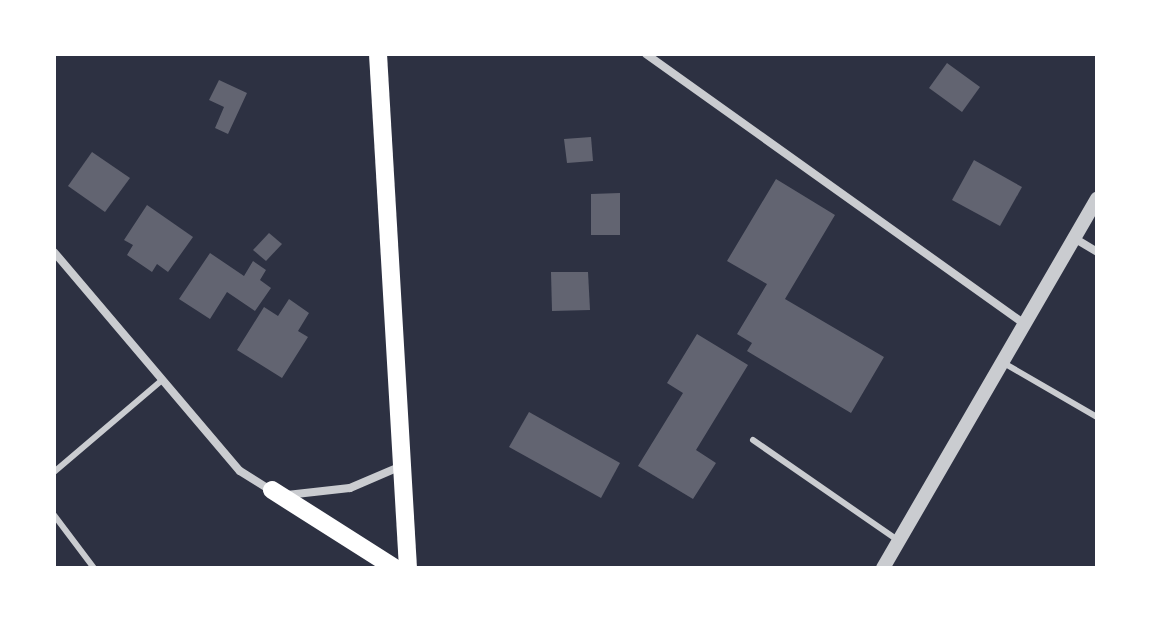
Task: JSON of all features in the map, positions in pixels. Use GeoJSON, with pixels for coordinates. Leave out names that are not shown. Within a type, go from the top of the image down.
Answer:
{"type":"FeatureCollection","features":[{"type":"Feature","properties":{"kind":"main road"},"geometry":{"type":"LineString","coordinates":[[378,54],[399,467],[408,568]]}},
{"type":"Feature","properties":{"kind":"main road"},"geometry":{"type":"LineString","coordinates":[[272,490],[395,568]]}},
{"type":"Feature","properties":{"kind":"street"},"geometry":{"type":"LineString","coordinates":[[646,54],[1025,324]]}},
{"type":"Feature","properties":{"kind":"street"},"geometry":{"type":"LineString","coordinates":[[883,568],[1097,199]]}},
{"type":"Feature","properties":{"kind":"street"},"geometry":{"type":"LineString","coordinates":[[1074,238],[1097,252]]}},
{"type":"Feature","properties":{"kind":"street"},"geometry":{"type":"LineString","coordinates":[[54,252],[240,471],[272,490],[319,493],[399,467]]}},
{"type":"Feature","properties":{"kind":"lane"},"geometry":{"type":"LineString","coordinates":[[1002,362],[1097,417]]}},
{"type":"Feature","properties":{"kind":"lane"},"geometry":{"type":"LineString","coordinates":[[54,472],[162,380]]}},
{"type":"Feature","properties":{"kind":"lane"},"geometry":{"type":"LineString","coordinates":[[753,440],[899,541]]}},
{"type":"Feature","properties":{"kind":"lane"},"geometry":{"type":"LineString","coordinates":[[54,515],[94,568]]}},
{"type":"Feature","properties":{"kind":"building"},"geometry":{"type":"Polygon","coordinates":[[[947,63],[980,87],[962,112],[929,88],[947,63]]]}},
{"type":"Feature","properties":{"kind":"building"},"geometry":{"type":"Polygon","coordinates":[[[219,80],[247,93],[228,134],[215,128],[224,107],[209,100],[219,80]]]}},
{"type":"Feature","properties":{"kind":"building"},"geometry":{"type":"Polygon","coordinates":[[[591,137],[593,161],[567,163],[564,139],[591,137]]]}},
{"type":"Feature","properties":{"kind":"building"},"geometry":{"type":"Polygon","coordinates":[[[92,152],[130,178],[105,212],[68,186],[92,152]]]}},
{"type":"Feature","properties":{"kind":"building"},"geometry":{"type":"Polygon","coordinates":[[[974,160],[1022,187],[1000,226],[952,200],[974,160]]]}},
{"type":"Feature","properties":{"kind":"building"},"geometry":{"type":"Polygon","coordinates":[[[776,179],[835,215],[785,299],[884,357],[851,413],[747,351],[752,343],[737,334],[767,284],[727,261],[776,179]]]}},
{"type":"Feature","properties":{"kind":"building"},"geometry":{"type":"Polygon","coordinates":[[[620,193],[620,235],[591,235],[591,194],[620,193]]]}},
{"type":"Feature","properties":{"kind":"building"},"geometry":{"type":"Polygon","coordinates":[[[147,205],[193,237],[168,272],[157,264],[152,272],[127,255],[133,245],[124,240],[147,205]]]}},
{"type":"Feature","properties":{"kind":"building"},"geometry":{"type":"Polygon","coordinates":[[[269,233],[282,244],[266,261],[253,250],[269,233]]]}},
{"type":"Feature","properties":{"kind":"building"},"geometry":{"type":"Polygon","coordinates":[[[210,253],[244,276],[253,261],[266,270],[260,280],[271,288],[255,311],[227,292],[210,319],[179,299],[210,253]]]}},
{"type":"Feature","properties":{"kind":"building"},"geometry":{"type":"Polygon","coordinates":[[[551,272],[588,272],[590,310],[552,311],[551,272]]]}},
{"type":"Feature","properties":{"kind":"building"},"geometry":{"type":"Polygon","coordinates":[[[289,299],[309,313],[298,331],[308,337],[282,378],[237,350],[264,307],[278,316],[289,299]]]}},
{"type":"Feature","properties":{"kind":"building"},"geometry":{"type":"Polygon","coordinates":[[[697,334],[748,365],[696,450],[716,463],[693,499],[638,466],[683,393],[667,383],[697,334]]]}},
{"type":"Feature","properties":{"kind":"building"},"geometry":{"type":"Polygon","coordinates":[[[529,412],[620,463],[601,498],[509,447],[529,412]]]}}]}
